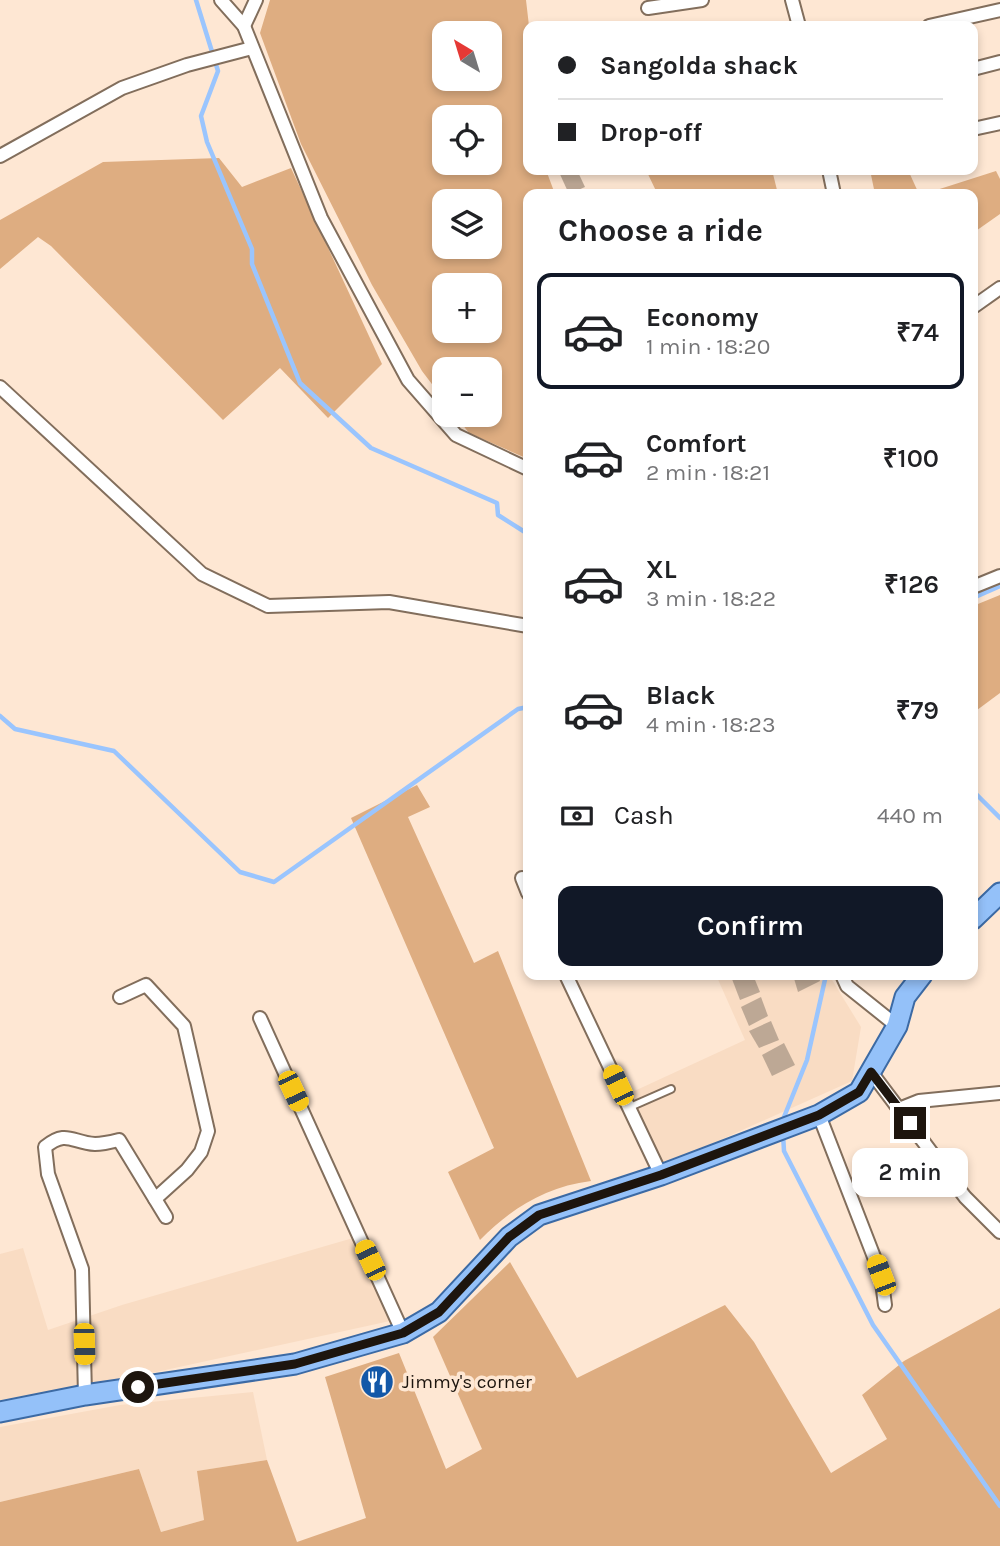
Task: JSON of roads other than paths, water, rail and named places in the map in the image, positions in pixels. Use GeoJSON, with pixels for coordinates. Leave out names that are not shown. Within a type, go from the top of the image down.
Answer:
{"type":"FeatureCollection","features":[{"type":"Feature","properties":{"kind":"main road"},"geometry":{"type":"LineString","coordinates":[[978,914],[1000,893]]}},
{"type":"Feature","properties":{"kind":"main road"},"geometry":{"type":"LineString","coordinates":[[0,1412],[85,1395],[295,1364],[403,1333],[439,1312],[509,1237],[539,1215],[661,1175],[819,1115],[859,1092],[897,1026],[905,997],[918,980]]}},
{"type":"Feature","properties":{"kind":"street"},"geometry":{"type":"LineString","coordinates":[[221,0],[244,26],[321,218],[408,380],[456,435],[523,466]]}},
{"type":"Feature","properties":{"kind":"street"},"geometry":{"type":"LineString","coordinates":[[244,26],[256,0]]}},
{"type":"Feature","properties":{"kind":"street"},"geometry":{"type":"LineString","coordinates":[[648,8],[702,0]]}},
{"type":"Feature","properties":{"kind":"street"},"geometry":{"type":"LineString","coordinates":[[792,0],[798,21]]}},
{"type":"Feature","properties":{"kind":"street"},"geometry":{"type":"LineString","coordinates":[[951,21],[1000,10]]}},
{"type":"Feature","properties":{"kind":"street"},"geometry":{"type":"LineString","coordinates":[[0,156],[121,88],[187,65],[252,48]]}},
{"type":"Feature","properties":{"kind":"street"},"geometry":{"type":"LineString","coordinates":[[978,68],[1000,62]]}},
{"type":"Feature","properties":{"kind":"street"},"geometry":{"type":"LineString","coordinates":[[978,128],[1000,123]]}},
{"type":"Feature","properties":{"kind":"street"},"geometry":{"type":"LineString","coordinates":[[978,303],[1000,288]]}},
{"type":"Feature","properties":{"kind":"street"},"geometry":{"type":"LineString","coordinates":[[0,387],[202,575],[268,606],[389,602],[523,625]]}},
{"type":"Feature","properties":{"kind":"street"},"geometry":{"type":"LineString","coordinates":[[978,585],[1000,576]]}},
{"type":"Feature","properties":{"kind":"street"},"geometry":{"type":"LineString","coordinates":[[568,980],[661,1175]]}},
{"type":"Feature","properties":{"kind":"street"},"geometry":{"type":"LineString","coordinates":[[844,980],[847,986],[897,1026]]}},
{"type":"Feature","properties":{"kind":"street"},"geometry":{"type":"LineString","coordinates":[[120,997],[146,985],[184,1026],[208,1130],[201,1152],[187,1170],[155,1199]]}},
{"type":"Feature","properties":{"kind":"street"},"geometry":{"type":"LineString","coordinates":[[260,1018],[403,1333]]}},
{"type":"Feature","properties":{"kind":"street"},"geometry":{"type":"LineString","coordinates":[[871,1072],[965,1198],[1000,1232]]}},
{"type":"Feature","properties":{"kind":"street"},"geometry":{"type":"LineString","coordinates":[[900,1109],[919,1101],[1000,1093]]}},
{"type":"Feature","properties":{"kind":"street"},"geometry":{"type":"LineString","coordinates":[[819,1115],[881,1275],[885,1305]]}},
{"type":"Feature","properties":{"kind":"street"},"geometry":{"type":"LineString","coordinates":[[85,1395],[82,1269],[48,1174],[45,1147],[54,1139],[67,1136],[94,1144],[119,1140],[166,1217]]}},
{"type":"Feature","properties":{"kind":"lane"},"geometry":{"type":"LineString","coordinates":[[628,1107],[671,1089]]}},
{"type":"Feature","properties":{"kind":"waterway"},"geometry":{"type":"LineString","coordinates":[[196,0],[218,71],[201,116],[207,142],[252,249],[252,264],[300,383],[371,448],[497,503],[498,515],[523,531]]}},
{"type":"Feature","properties":{"kind":"waterway"},"geometry":{"type":"LineString","coordinates":[[978,596],[1000,586]]}},
{"type":"Feature","properties":{"kind":"waterway"},"geometry":{"type":"LineString","coordinates":[[0,716],[15,729],[114,751],[240,872],[274,882],[523,708]]}},
{"type":"Feature","properties":{"kind":"waterway"},"geometry":{"type":"LineString","coordinates":[[978,796],[1000,818]]}},
{"type":"Feature","properties":{"kind":"waterway"},"geometry":{"type":"LineString","coordinates":[[782,1122],[807,1060],[825,980]]}},
{"type":"Feature","properties":{"kind":"waterway"},"geometry":{"type":"LineString","coordinates":[[783,1134],[784,1151],[873,1325],[1000,1506]]}},
{"type":"Feature","properties":{"kind":"place","name":"Jimmy's corner"},"geometry":{"type":"Point","coordinates":[377,1382]}}]}
